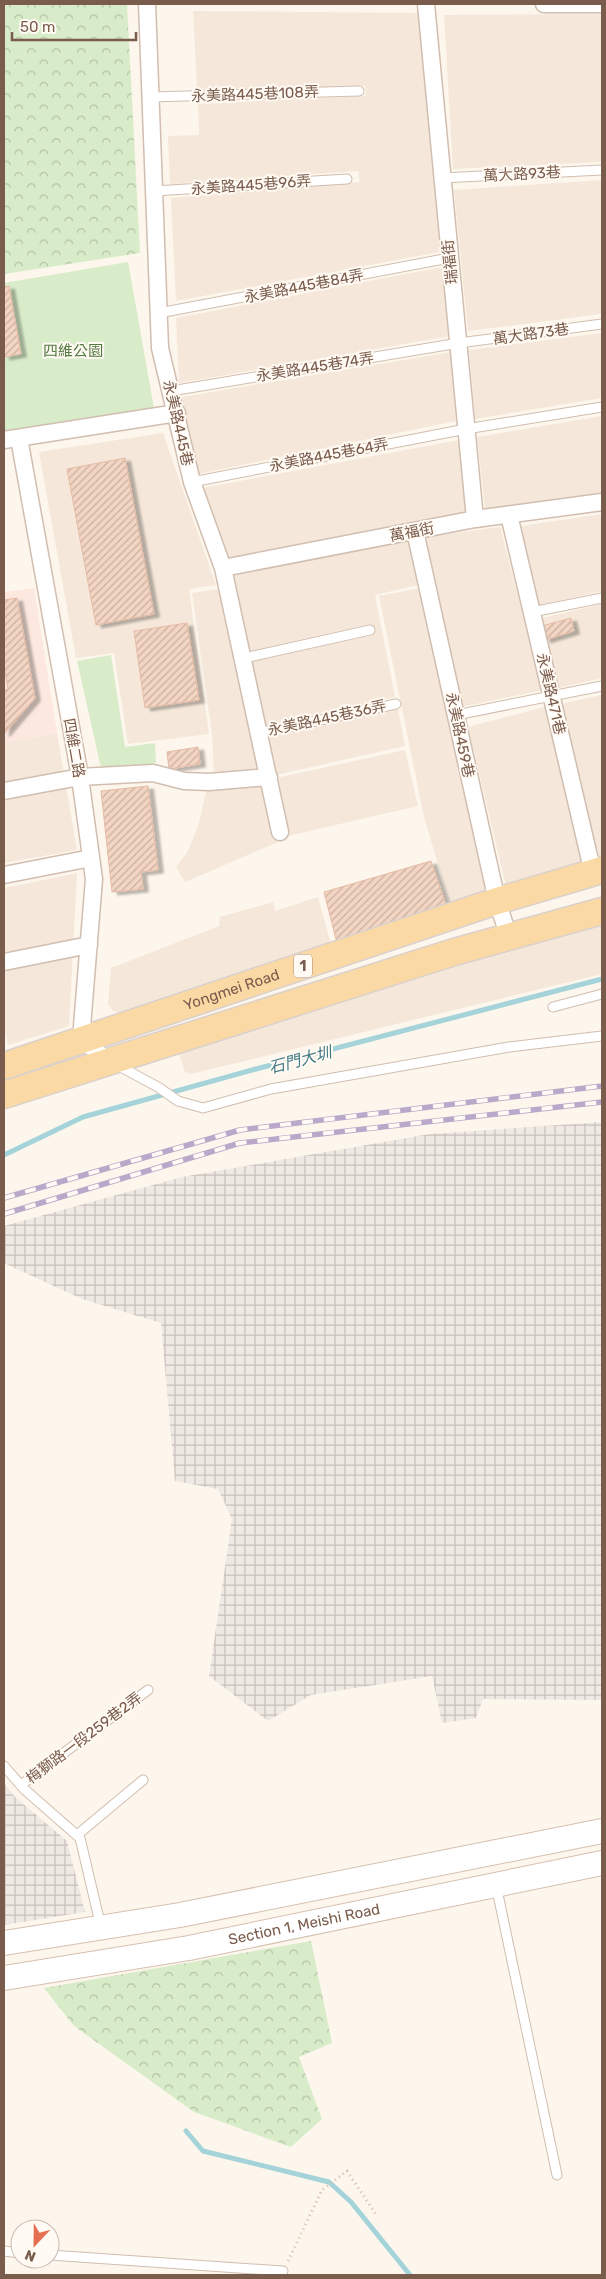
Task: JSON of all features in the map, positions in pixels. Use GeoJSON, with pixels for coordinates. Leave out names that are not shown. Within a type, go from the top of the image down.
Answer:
{"type":"FeatureCollection","features":[{"type":"Feature","properties":{"kind":"main road","name":"Yongmei Road"},"geometry":{"type":"LineString","coordinates":[[4,1066],[497,901],[598,871]]}},
{"type":"Feature","properties":{"kind":"main road","name":"Yongmei Road"},"geometry":{"type":"LineString","coordinates":[[4,1095],[509,937],[602,911]]}},
{"type":"Feature","properties":{"kind":"street","name":"永美路445巷"},"geometry":{"type":"LineString","coordinates":[[147,4],[160,348],[192,482],[223,568],[244,658],[280,832]]}},
{"type":"Feature","properties":{"kind":"street","name":"瑞福街"},"geometry":{"type":"LineString","coordinates":[[426,4],[475,519]]}},
{"type":"Feature","properties":{"kind":"street"},"geometry":{"type":"LineString","coordinates":[[544,4],[602,4]]}},
{"type":"Feature","properties":{"kind":"street"},"geometry":{"type":"LineString","coordinates":[[12,439],[177,413]]}},
{"type":"Feature","properties":{"kind":"street","name":"四維二路"},"geometry":{"type":"LineString","coordinates":[[12,439],[80,777],[94,879],[81,1039]]}},
{"type":"Feature","properties":{"kind":"street","name":"萬福街"},"geometry":{"type":"LineString","coordinates":[[223,568],[475,519],[602,502]]}},
{"type":"Feature","properties":{"kind":"street","name":"永美路471巷"},"geometry":{"type":"LineString","coordinates":[[509,515],[552,696],[598,871]]}},
{"type":"Feature","properties":{"kind":"street","name":"永美路459巷"},"geometry":{"type":"LineString","coordinates":[[415,531],[497,901],[509,937]]}},
{"type":"Feature","properties":{"kind":"street"},"geometry":{"type":"LineString","coordinates":[[4,791],[80,777],[152,774],[184,781],[209,782],[269,777]]}},
{"type":"Feature","properties":{"kind":"street"},"geometry":{"type":"LineString","coordinates":[[4,875],[91,858]]}},
{"type":"Feature","properties":{"kind":"street"},"geometry":{"type":"LineString","coordinates":[[4,962],[89,945]]}},
{"type":"Feature","properties":{"kind":"street"},"geometry":{"type":"LineString","coordinates":[[81,1039],[110,1062]]}},
{"type":"Feature","properties":{"kind":"street"},"geometry":{"type":"LineString","coordinates":[[4,1943],[180,1915],[602,1831]]}},
{"type":"Feature","properties":{"kind":"street","name":"Section 1, Meishi Road"},"geometry":{"type":"LineString","coordinates":[[4,1978],[189,1948],[602,1863]]}},
{"type":"Feature","properties":{"kind":"lane","name":"永美路445巷108弄"},"geometry":{"type":"LineString","coordinates":[[151,97],[359,91]]}},
{"type":"Feature","properties":{"kind":"lane","name":"萬大路93巷"},"geometry":{"type":"LineString","coordinates":[[442,178],[602,170]]}},
{"type":"Feature","properties":{"kind":"lane","name":"永美路445巷96弄"},"geometry":{"type":"LineString","coordinates":[[154,191],[348,179]]}},
{"type":"Feature","properties":{"kind":"lane","name":"永美路445巷84弄"},"geometry":{"type":"LineString","coordinates":[[159,313],[449,258]]}},
{"type":"Feature","properties":{"kind":"lane","name":"萬大路73巷"},"geometry":{"type":"LineString","coordinates":[[459,344],[602,324]]}},
{"type":"Feature","properties":{"kind":"lane","name":"永美路445巷74弄"},"geometry":{"type":"LineString","coordinates":[[171,391],[459,344]]}},
{"type":"Feature","properties":{"kind":"lane","name":"永美路445巷64弄"},"geometry":{"type":"LineString","coordinates":[[192,482],[466,429],[602,407]]}},
{"type":"Feature","properties":{"kind":"lane"},"geometry":{"type":"LineString","coordinates":[[532,612],[602,598]]}},
{"type":"Feature","properties":{"kind":"lane"},"geometry":{"type":"LineString","coordinates":[[244,658],[370,630]]}},
{"type":"Feature","properties":{"kind":"lane"},"geometry":{"type":"LineString","coordinates":[[456,715],[602,686]]}},
{"type":"Feature","properties":{"kind":"lane","name":"永美路445巷36弄"},"geometry":{"type":"LineString","coordinates":[[259,733],[396,704]]}},
{"type":"Feature","properties":{"kind":"lane"},"geometry":{"type":"LineString","coordinates":[[553,1007],[602,994]]}},
{"type":"Feature","properties":{"kind":"lane"},"geometry":{"type":"LineString","coordinates":[[110,1062],[158,1087],[178,1102],[203,1108],[280,1087],[509,1047],[602,1036]]}},
{"type":"Feature","properties":{"kind":"lane","name":"梅獅路一段259巷2弄"},"geometry":{"type":"LineString","coordinates":[[21,1785],[148,1690]]}},
{"type":"Feature","properties":{"kind":"lane"},"geometry":{"type":"LineString","coordinates":[[4,1766],[21,1785],[80,1838],[102,1927]]}},
{"type":"Feature","properties":{"kind":"lane"},"geometry":{"type":"LineString","coordinates":[[77,1835],[143,1780]]}},
{"type":"Feature","properties":{"kind":"lane"},"geometry":{"type":"LineString","coordinates":[[496,1884],[557,2175]]}},
{"type":"Feature","properties":{"kind":"lane"},"geometry":{"type":"LineString","coordinates":[[60,2256],[283,2271]]}},
{"type":"Feature","properties":{"kind":"path"},"geometry":{"type":"LineString","coordinates":[[283,2271],[322,2190],[347,2171],[378,2216]]}},
{"type":"Feature","properties":{"kind":"shaded area"},"geometry":{"type":"Polygon","coordinates":[[[193,11],[420,13],[440,252],[176,301],[171,198],[360,182],[358,171],[170,184],[168,136],[199,135],[198,104],[366,96],[365,86],[197,90],[193,11]]]}},
{"type":"Feature","properties":{"kind":"shaded area"},"geometry":{"type":"Polygon","coordinates":[[[602,14],[602,162],[453,169],[444,15],[602,14]]]}},
{"type":"Feature","properties":{"kind":"shaded area"},"geometry":{"type":"Polygon","coordinates":[[[602,180],[602,314],[468,331],[454,190],[602,180]]]}},
{"type":"Feature","properties":{"kind":"shaded area"},"geometry":{"type":"Polygon","coordinates":[[[442,267],[451,336],[179,383],[176,318],[442,267]]]}},
{"type":"Feature","properties":{"kind":"shaded area"},"geometry":{"type":"Polygon","coordinates":[[[602,333],[602,398],[475,419],[469,350],[602,333]]]}},
{"type":"Feature","properties":{"kind":"shaded area"},"geometry":{"type":"Polygon","coordinates":[[[451,352],[456,421],[198,474],[182,397],[451,352]]]}},
{"type":"Feature","properties":{"kind":"shaded area"},"geometry":{"type":"Polygon","coordinates":[[[602,416],[602,494],[485,509],[477,437],[602,416]]]}},
{"type":"Feature","properties":{"kind":"shaded area"},"geometry":{"type":"Polygon","coordinates":[[[163,433],[216,585],[189,589],[209,734],[128,744],[114,653],[76,658],[39,452],[163,433]]]}},
{"type":"Feature","properties":{"kind":"shaded area"},"geometry":{"type":"Polygon","coordinates":[[[459,440],[466,513],[228,559],[202,488],[459,440]]]}},
{"type":"Feature","properties":{"kind":"shaded area"},"geometry":{"type":"Polygon","coordinates":[[[602,514],[602,591],[535,606],[521,526],[602,514]]]}},
{"type":"Feature","properties":{"kind":"shaded area"},"geometry":{"type":"Polygon","coordinates":[[[500,527],[543,690],[461,707],[425,537],[500,527]]]}},
{"type":"Feature","properties":{"kind":"shaded area"},"geometry":{"type":"Polygon","coordinates":[[[412,538],[422,584],[375,595],[395,697],[263,726],[249,662],[373,634],[372,626],[247,652],[231,573],[412,538]]]}},
{"type":"Feature","properties":{"kind":"shaded area"},"geometry":{"type":"Polygon","coordinates":[[[34,588],[57,733],[4,743],[4,592],[34,588]]]}},
{"type":"Feature","properties":{"kind":"shaded area"},"geometry":{"type":"Polygon","coordinates":[[[420,588],[490,896],[450,905],[424,817],[379,596],[420,588]]]}},
{"type":"Feature","properties":{"kind":"shaded area"},"geometry":{"type":"Polygon","coordinates":[[[219,589],[261,771],[214,775],[212,735],[192,593],[219,589]]]}},
{"type":"Feature","properties":{"kind":"shaded area"},"geometry":{"type":"Polygon","coordinates":[[[602,604],[602,678],[555,689],[538,619],[602,604]]]}},
{"type":"Feature","properties":{"kind":"shaded area"},"geometry":{"type":"Polygon","coordinates":[[[602,695],[602,859],[600,860],[560,704],[602,695]]]}},
{"type":"Feature","properties":{"kind":"shaded area"},"geometry":{"type":"Polygon","coordinates":[[[545,707],[582,866],[506,886],[468,727],[545,707]]]}},
{"type":"Feature","properties":{"kind":"shaded area"},"geometry":{"type":"Polygon","coordinates":[[[398,709],[405,746],[276,775],[266,738],[398,709]]]}},
{"type":"Feature","properties":{"kind":"shaded area"},"geometry":{"type":"Polygon","coordinates":[[[57,733],[77,850],[4,863],[4,743],[57,733]]]}},
{"type":"Feature","properties":{"kind":"shaded area"},"geometry":{"type":"Polygon","coordinates":[[[405,750],[418,806],[288,836],[276,778],[405,750]]]}},
{"type":"Feature","properties":{"kind":"shaded area"},"geometry":{"type":"Polygon","coordinates":[[[262,784],[278,842],[185,882],[176,867],[188,851],[199,823],[207,787],[262,784]]]}},
{"type":"Feature","properties":{"kind":"shaded area"},"geometry":{"type":"Polygon","coordinates":[[[77,873],[69,1026],[8,1045],[4,1027],[4,888],[77,873]]]}},
{"type":"Feature","properties":{"kind":"shaded area"},"geometry":{"type":"Polygon","coordinates":[[[318,897],[332,948],[122,1013],[113,1011],[108,1004],[111,968],[219,926],[220,917],[273,902],[275,911],[318,897]]]}},
{"type":"Feature","properties":{"kind":"shaded area"},"geometry":{"type":"Polygon","coordinates":[[[602,923],[602,974],[191,1074],[185,1072],[179,1054],[513,948],[602,923]]]}},
{"type":"Feature","properties":{"kind":"shaded area"},"geometry":{"type":"Polygon","coordinates":[[[602,1122],[602,1700],[483,1699],[476,1718],[442,1723],[432,1676],[311,1695],[268,1721],[209,1676],[232,1519],[218,1489],[175,1481],[161,1323],[82,1299],[4,1263],[4,1226],[182,1177],[430,1134],[602,1122]]]}},
{"type":"Feature","properties":{"kind":"shaded area"},"geometry":{"type":"Polygon","coordinates":[[[4,1783],[15,1797],[67,1841],[85,1912],[4,1925],[4,1783]]]}},
{"type":"Feature","properties":{"kind":"green space"},"geometry":{"type":"Polygon","coordinates":[[[4,4],[127,4],[140,253],[4,274],[4,4]]]}},
{"type":"Feature","properties":{"kind":"green space","name":"四維公園"},"geometry":{"type":"Polygon","coordinates":[[[128,262],[154,408],[4,434],[4,283],[128,262]]]}},
{"type":"Feature","properties":{"kind":"green space"},"geometry":{"type":"Polygon","coordinates":[[[111,655],[125,747],[155,743],[156,763],[102,772],[77,661],[111,655]]]}},
{"type":"Feature","properties":{"kind":"green space"},"geometry":{"type":"Polygon","coordinates":[[[311,1941],[332,2043],[299,2057],[322,2119],[291,2147],[194,2112],[74,2026],[44,1988],[311,1941]]]}},
{"type":"Feature","properties":{"kind":"building"},"geometry":{"type":"Polygon","coordinates":[[[9,286],[21,354],[4,357],[4,287],[9,286]]]}},
{"type":"Feature","properties":{"kind":"building"},"geometry":{"type":"Polygon","coordinates":[[[125,458],[154,614],[96,625],[67,469],[125,458]]]}},
{"type":"Feature","properties":{"kind":"building"},"geometry":{"type":"Polygon","coordinates":[[[17,598],[35,698],[4,734],[4,690],[8,689],[4,666],[4,600],[17,598]]]}},
{"type":"Feature","properties":{"kind":"building"},"geometry":{"type":"Polygon","coordinates":[[[571,618],[574,631],[545,640],[542,626],[571,618]]]}},
{"type":"Feature","properties":{"kind":"building"},"geometry":{"type":"Polygon","coordinates":[[[187,623],[199,700],[145,708],[134,631],[187,623]]]}},
{"type":"Feature","properties":{"kind":"building"},"geometry":{"type":"Polygon","coordinates":[[[198,747],[200,764],[169,769],[167,752],[198,747]]]}},
{"type":"Feature","properties":{"kind":"building"},"geometry":{"type":"Polygon","coordinates":[[[148,786],[158,870],[141,872],[143,889],[112,892],[101,791],[148,786]]]}},
{"type":"Feature","properties":{"kind":"building"},"geometry":{"type":"Polygon","coordinates":[[[431,861],[448,911],[338,947],[324,892],[431,861]]]}},
{"type":"Feature","properties":{"kind":"waterway","name":"石門大圳"},"geometry":{"type":"LineString","coordinates":[[4,1155],[83,1117],[256,1069],[602,979]]}},
{"type":"Feature","properties":{"kind":"waterway"},"geometry":{"type":"LineString","coordinates":[[186,2131],[203,2151],[329,2182],[351,2202],[410,2275]]}},
{"type":"Feature","properties":{"kind":"railway"},"geometry":{"type":"LineString","coordinates":[[4,1198],[240,1130],[602,1086]]}},
{"type":"Feature","properties":{"kind":"railway"},"geometry":{"type":"LineString","coordinates":[[4,1214],[240,1143],[602,1102]]}}]}
